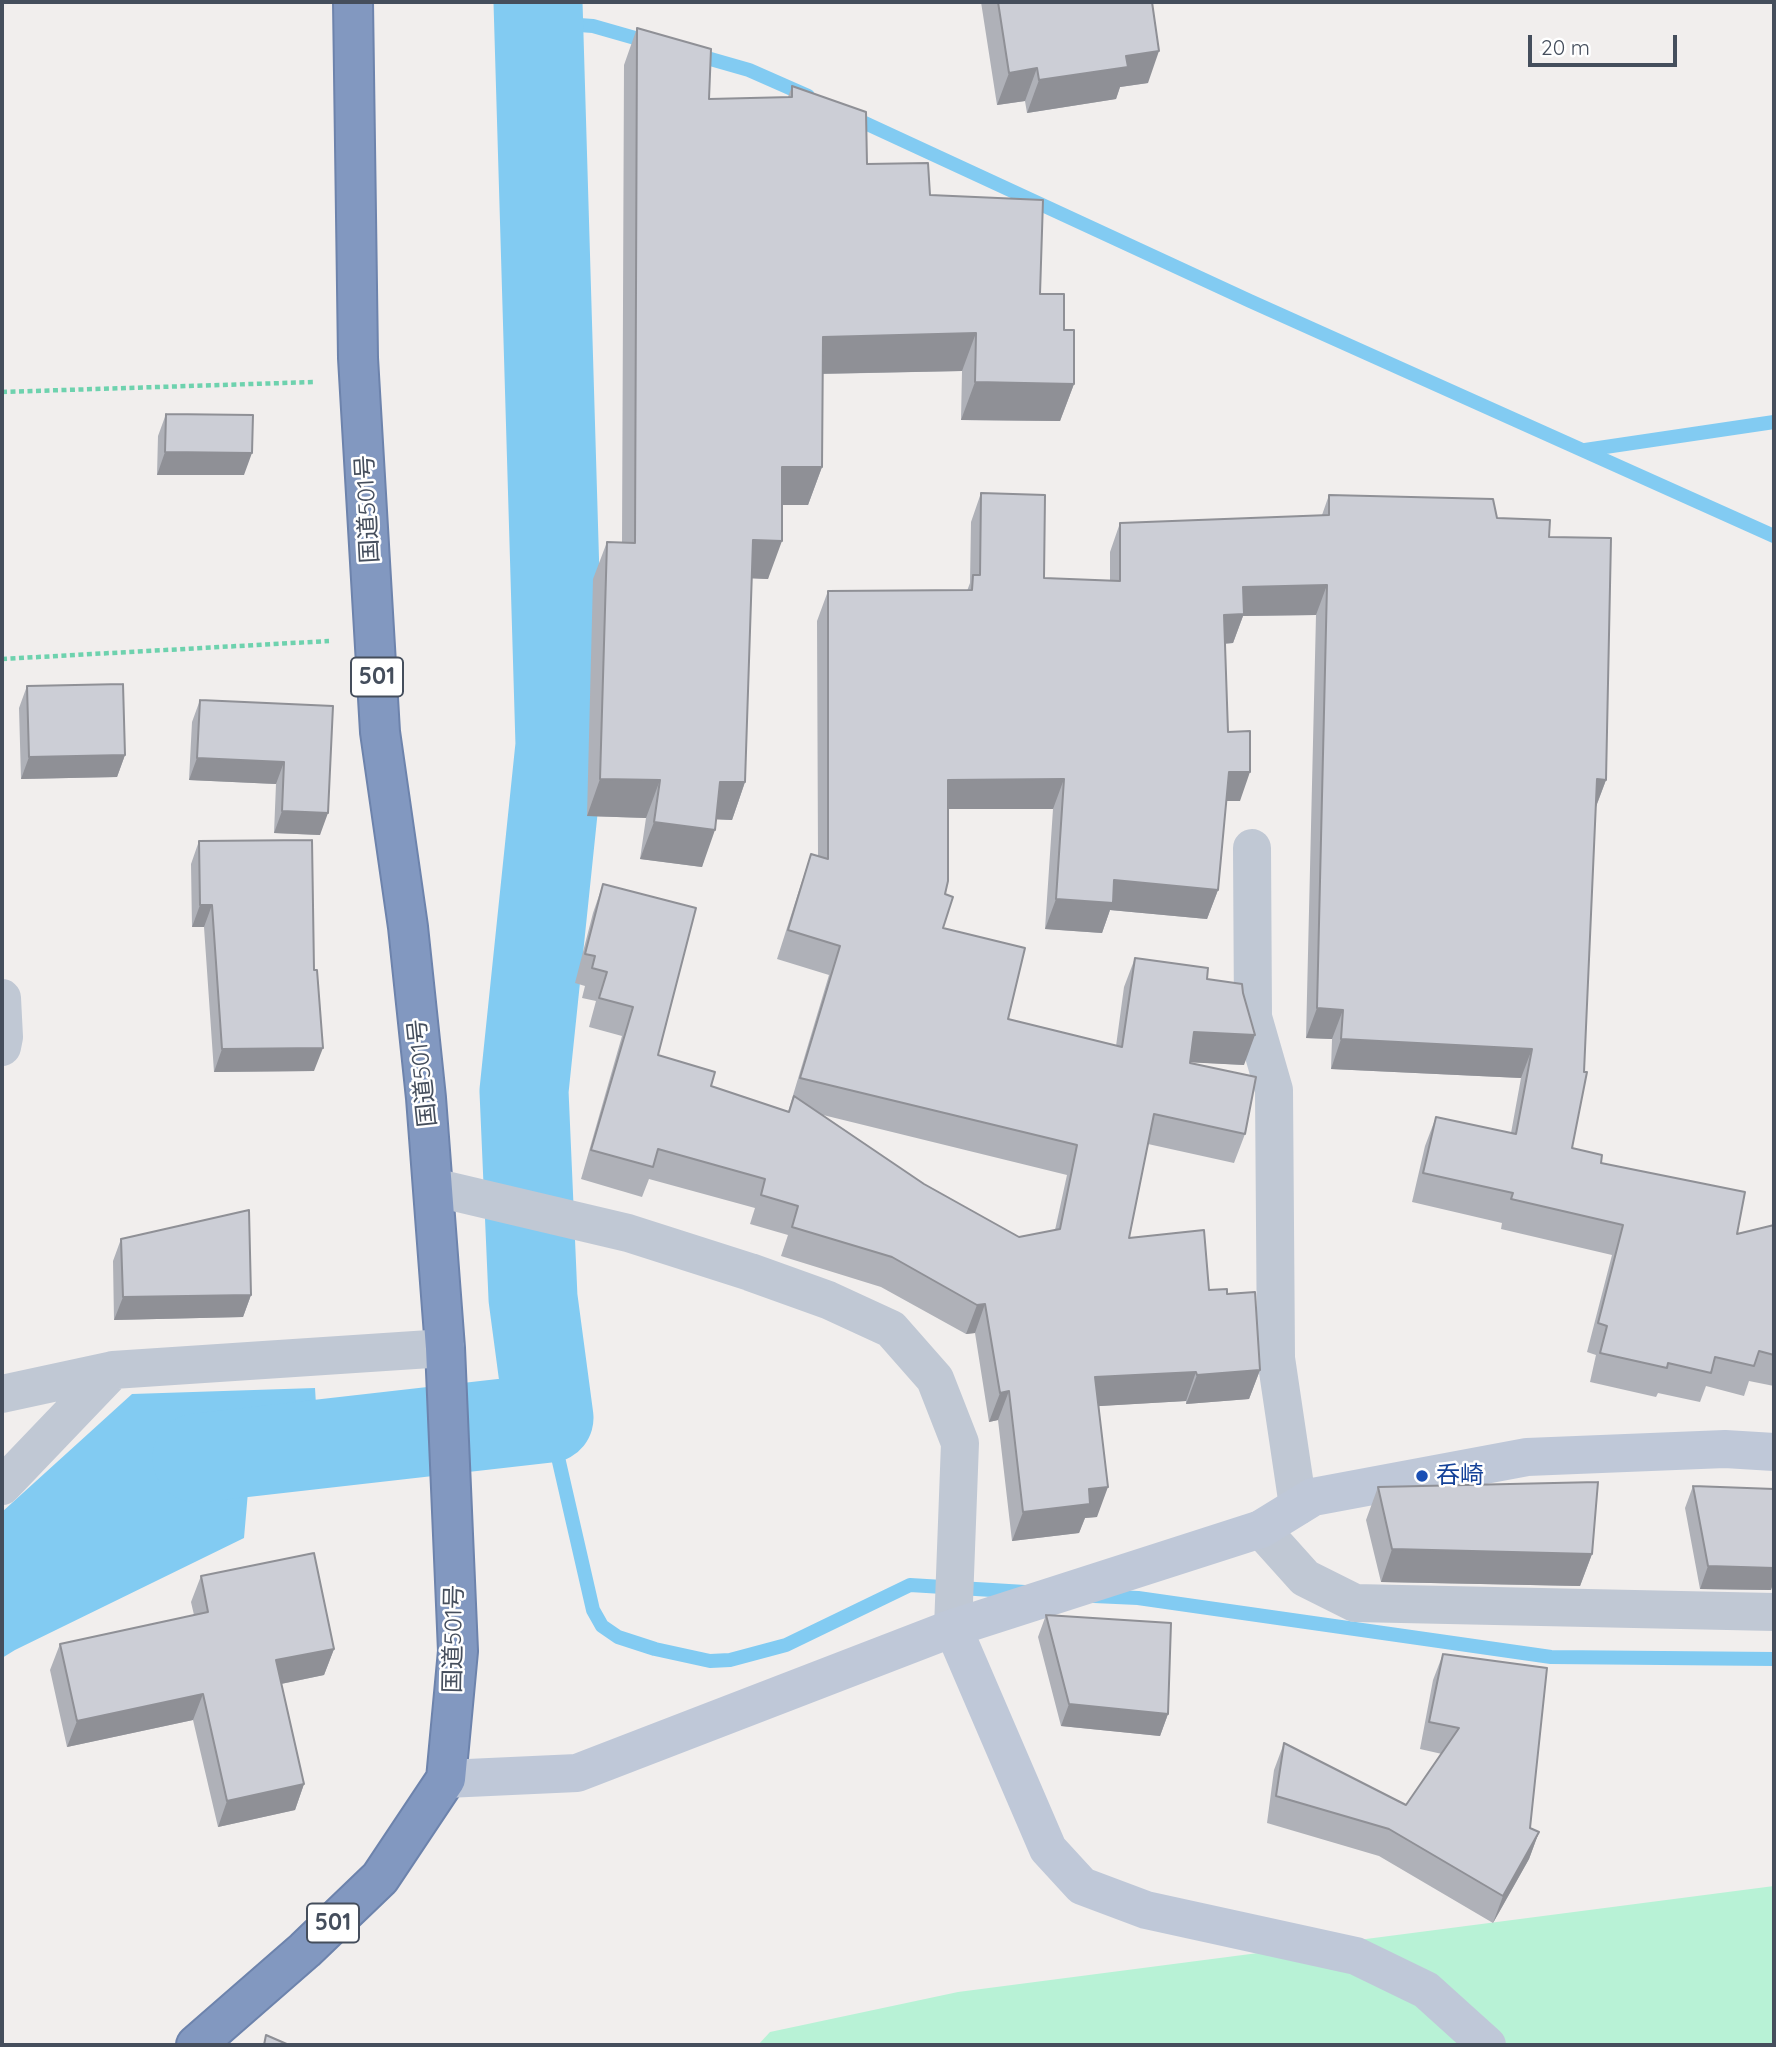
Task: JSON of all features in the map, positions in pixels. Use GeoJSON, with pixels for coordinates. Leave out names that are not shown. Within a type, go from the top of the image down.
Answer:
{"type":"FeatureCollection","features":[{"type":"Feature","properties":{"kind":"highway","name":"国道501号"},"geometry":{"type":"LineString","coordinates":[[196,2045],[304,1950],[380,1878],[446,1779],[458,1651],[444,1349],[426,1098],[408,927],[380,732],[360,380],[353,2]]}},
{"type":"Feature","properties":{"kind":"street"},"geometry":{"type":"LineString","coordinates":[[1252,848],[1253,1017],[1274,1090],[1276,1358],[1298,1506]]}},
{"type":"Feature","properties":{"kind":"street"},"geometry":{"type":"LineString","coordinates":[[2,998],[2,1047]]}},
{"type":"Feature","properties":{"kind":"street"},"geometry":{"type":"LineString","coordinates":[[433,1187],[628,1233],[828,1300],[891,1329],[935,1379],[960,1443],[953,1625],[1048,1849],[1082,1886],[1146,1910],[1356,1956],[1426,1990],[1487,2045]]}},
{"type":"Feature","properties":{"kind":"street"},"geometry":{"type":"LineString","coordinates":[[2,1393],[113,1370],[444,1349]]}},
{"type":"Feature","properties":{"kind":"street"},"geometry":{"type":"LineString","coordinates":[[2,1486],[113,1370]]}},
{"type":"Feature","properties":{"kind":"street"},"geometry":{"type":"LineString","coordinates":[[446,1779],[577,1773],[953,1625],[996,1614],[1261,1529],[1312,1497],[1527,1457],[1725,1449],[1774,1452]]}},
{"type":"Feature","properties":{"kind":"street"},"geometry":{"type":"LineString","coordinates":[[1261,1529],[1305,1578],[1354,1603],[1774,1612]]}},
{"type":"Feature","properties":{"kind":"path"},"geometry":{"type":"LineString","coordinates":[[2,392],[360,380]]}},
{"type":"Feature","properties":{"kind":"path"},"geometry":{"type":"LineString","coordinates":[[2,659],[375,638]]}},
{"type":"Feature","properties":{"kind":"green space"},"geometry":{"type":"Polygon","coordinates":[[[1774,1886],[1774,2045],[758,2045],[770,2032],[958,1992],[1774,1886]]]}},
{"type":"Feature","properties":{"kind":"water"},"geometry":{"type":"Polygon","coordinates":[[[315,1388],[320,1472],[249,1480],[244,1538],[2,1658],[2,1512],[132,1394],[315,1388]]]}},
{"type":"Feature","properties":{"kind":"building"},"geometry":{"type":"Polygon","coordinates":[[[998,2],[1152,2],[1159,51],[1126,56],[1128,67],[1039,80],[1037,68],[1009,73],[998,2]]]}},
{"type":"Feature","properties":{"kind":"building"},"geometry":{"type":"Polygon","coordinates":[[[637,28],[711,49],[709,99],[792,97],[792,86],[866,112],[867,164],[928,163],[930,195],[1043,200],[1040,294],[1064,294],[1064,330],[1074,330],[1074,384],[975,382],[976,333],[823,337],[822,467],[782,467],[782,541],[753,540],[745,782],[720,782],[715,830],[654,822],[660,780],[600,779],[607,542],[635,543],[637,28]]]}},
{"type":"Feature","properties":{"kind":"building"},"geometry":{"type":"Polygon","coordinates":[[[166,414],[253,415],[252,453],[165,452],[166,414]]]}},
{"type":"Feature","properties":{"kind":"building"},"geometry":{"type":"Polygon","coordinates":[[[981,493],[1045,495],[1044,578],[1120,581],[1120,523],[1329,515],[1329,495],[1493,499],[1497,518],[1550,520],[1549,537],[1611,538],[1606,780],[1597,779],[1584,1072],[1587,1072],[1572,1148],[1602,1155],[1601,1163],[1745,1192],[1737,1234],[1774,1225],[1774,1355],[1759,1351],[1754,1366],[1715,1357],[1711,1373],[1668,1363],[1667,1368],[1600,1353],[1607,1326],[1598,1323],[1623,1225],[1511,1199],[1513,1193],[1423,1173],[1436,1117],[1516,1134],[1532,1049],[1341,1039],[1343,1010],[1317,1008],[1327,585],[1243,587],[1244,614],[1224,615],[1228,732],[1250,731],[1250,772],[1229,772],[1218,890],[1114,880],[1113,903],[1056,899],[1064,779],[948,780],[948,881],[945,894],[953,897],[943,928],[1025,948],[1008,1019],[1122,1047],[1135,958],[1208,968],[1207,979],[1242,984],[1255,1035],[1194,1032],[1190,1063],[1256,1077],[1245,1134],[1154,1114],[1129,1238],[1204,1230],[1209,1290],[1227,1289],[1227,1294],[1255,1292],[1260,1370],[1197,1375],[1196,1372],[1095,1377],[1108,1487],[1089,1489],[1090,1504],[1023,1512],[1009,1391],[1000,1393],[985,1304],[977,1305],[892,1257],[792,1227],[798,1206],[761,1195],[765,1179],[658,1149],[653,1167],[591,1150],[633,1007],[599,998],[607,972],[592,968],[595,956],[585,954],[603,884],[696,908],[658,1055],[715,1072],[711,1086],[789,1112],[794,1096],[924,1184],[1019,1237],[1060,1229],[1077,1145],[800,1078],[840,946],[788,930],[811,854],[828,859],[828,591],[972,590],[973,575],[980,575],[981,493]]]}},
{"type":"Feature","properties":{"kind":"building"},"geometry":{"type":"Polygon","coordinates":[[[123,684],[125,755],[29,757],[27,686],[123,684]]]}},
{"type":"Feature","properties":{"kind":"building"},"geometry":{"type":"Polygon","coordinates":[[[200,700],[333,706],[328,813],[282,811],[284,762],[197,758],[200,700]]]}},
{"type":"Feature","properties":{"kind":"building"},"geometry":{"type":"Polygon","coordinates":[[[312,840],[314,970],[317,970],[323,1048],[222,1049],[212,905],[200,905],[199,841],[312,840]]]}},
{"type":"Feature","properties":{"kind":"building"},"geometry":{"type":"Polygon","coordinates":[[[249,1210],[251,1295],[123,1297],[121,1239],[249,1210]]]}},
{"type":"Feature","properties":{"kind":"building"},"geometry":{"type":"Polygon","coordinates":[[[1598,1482],[1592,1554],[1392,1549],[1378,1487],[1598,1482]]]}},
{"type":"Feature","properties":{"kind":"building"},"geometry":{"type":"Polygon","coordinates":[[[1693,1486],[1774,1489],[1774,1568],[1708,1566],[1693,1486]]]}},
{"type":"Feature","properties":{"kind":"building"},"geometry":{"type":"Polygon","coordinates":[[[314,1553],[334,1649],[276,1660],[304,1784],[227,1801],[203,1694],[77,1721],[60,1644],[208,1612],[201,1576],[314,1553]]]}},
{"type":"Feature","properties":{"kind":"building"},"geometry":{"type":"Polygon","coordinates":[[[1046,1615],[1171,1623],[1168,1714],[1069,1704],[1046,1615]]]}},
{"type":"Feature","properties":{"kind":"building"},"geometry":{"type":"Polygon","coordinates":[[[1443,1654],[1547,1668],[1530,1828],[1539,1832],[1503,1896],[1389,1829],[1276,1796],[1284,1743],[1406,1805],[1459,1728],[1429,1722],[1443,1654]]]}},
{"type":"Feature","properties":{"kind":"building"},"geometry":{"type":"Polygon","coordinates":[[[266,2035],[289,2045],[264,2045],[266,2035]]]}},
{"type":"Feature","properties":{"kind":"waterway"},"geometry":{"type":"LineString","coordinates":[[197,1458],[549,1418],[533,1298],[524,1091],[560,745],[538,2]]}},
{"type":"Feature","properties":{"kind":"waterway"},"geometry":{"type":"LineString","coordinates":[[538,22],[593,26],[649,42]]}},
{"type":"Feature","properties":{"kind":"waterway"},"geometry":{"type":"LineString","coordinates":[[693,54],[749,70],[808,96]]}},
{"type":"Feature","properties":{"kind":"waterway"},"geometry":{"type":"LineString","coordinates":[[852,117],[1250,301],[1774,536]]}},
{"type":"Feature","properties":{"kind":"waterway"},"geometry":{"type":"LineString","coordinates":[[1585,450],[1774,422]]}},
{"type":"Feature","properties":{"kind":"waterway"},"geometry":{"type":"LineString","coordinates":[[549,1418],[593,1610],[602,1626],[618,1637],[655,1649],[710,1661],[730,1660],[786,1645],[910,1585],[1025,1592]]}},
{"type":"Feature","properties":{"kind":"waterway"},"geometry":{"type":"LineString","coordinates":[[1094,1596],[1138,1598],[1551,1657],[1774,1659]]}},
{"type":"Feature","properties":{"kind":"place","name":"呑崎"},"geometry":{"type":"Point","coordinates":[1422,1476]}}]}
